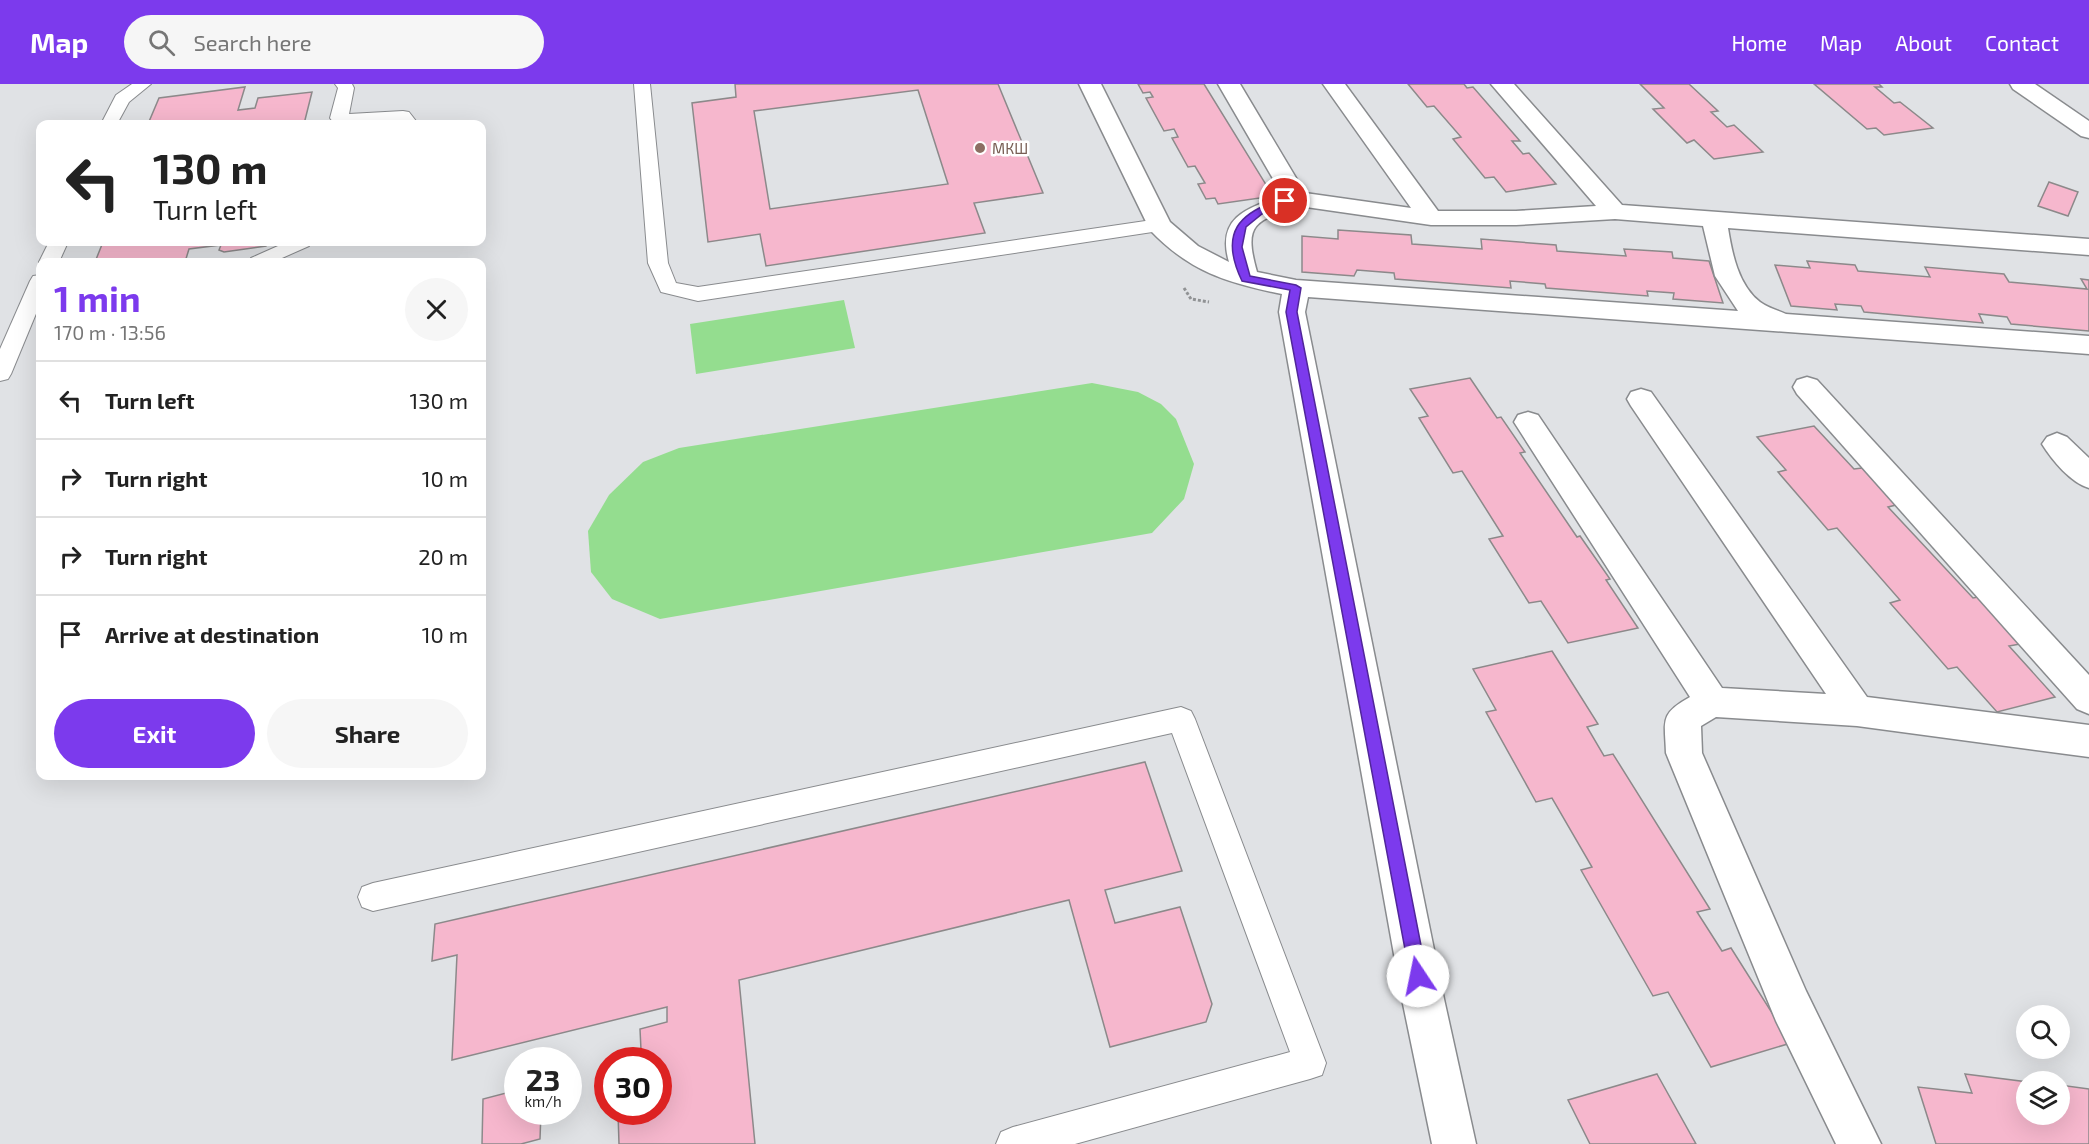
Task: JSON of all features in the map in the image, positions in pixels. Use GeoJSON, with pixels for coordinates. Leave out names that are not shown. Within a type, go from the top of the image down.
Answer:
{"type":"FeatureCollection","features":[{"type":"Feature","properties":{"kind":"street"},"geometry":{"type":"LineString","coordinates":[[1089,84],[1159,225],[1173,241],[1203,262],[1246,279],[1296,288],[2089,345]]}},
{"type":"Feature","properties":{"kind":"street"},"geometry":{"type":"LineString","coordinates":[[1229,84],[1297,199]]}},
{"type":"Feature","properties":{"kind":"street"},"geometry":{"type":"LineString","coordinates":[[1334,84],[1431,218]]}},
{"type":"Feature","properties":{"kind":"street"},"geometry":{"type":"LineString","coordinates":[[1502,84],[1615,212]]}},
{"type":"Feature","properties":{"kind":"street"},"geometry":{"type":"LineString","coordinates":[[2021,84],[2089,131]]}},
{"type":"Feature","properties":{"kind":"street"},"geometry":{"type":"LineString","coordinates":[[1246,279],[1237,247],[1241,226],[1258,212],[1297,199],[1431,218],[1516,218],[1615,212],[2089,247]]}},
{"type":"Feature","properties":{"kind":"street"},"geometry":{"type":"LineString","coordinates":[[1715,219],[1717,238],[1735,291],[1748,306],[1782,322]]}},
{"type":"Feature","properties":{"kind":"street"},"geometry":{"type":"LineString","coordinates":[[1296,288],[1292,312],[1423,999],[1454,1144]]}},
{"type":"Feature","properties":{"kind":"street"},"geometry":{"type":"LineString","coordinates":[[1807,387],[2089,699]]}},
{"type":"Feature","properties":{"kind":"street"},"geometry":{"type":"LineString","coordinates":[[1641,399],[1857,711]]}},
{"type":"Feature","properties":{"kind":"street"},"geometry":{"type":"LineString","coordinates":[[1528,422],[1712,702]]}},
{"type":"Feature","properties":{"kind":"street"},"geometry":{"type":"LineString","coordinates":[[2057,444],[2089,477]]}},
{"type":"Feature","properties":{"kind":"street"},"geometry":{"type":"LineString","coordinates":[[1859,1144],[1791,1006],[1684,753],[1683,718],[1712,702],[1857,711],[2089,741]]}},
{"type":"Feature","properties":{"kind":"lane"},"geometry":{"type":"LineString","coordinates":[[111,120],[122,99],[143,84]]}},
{"type":"Feature","properties":{"kind":"lane"},"geometry":{"type":"LineString","coordinates":[[344,84],[346,88],[339,118],[360,120],[403,116],[407,120]]}},
{"type":"Feature","properties":{"kind":"lane"},"geometry":{"type":"LineString","coordinates":[[642,84],[658,263],[668,286],[682,292],[698,294],[1159,225]]}},
{"type":"Feature","properties":{"kind":"lane"},"geometry":{"type":"LineString","coordinates":[[267,258],[293,246]]}},
{"type":"Feature","properties":{"kind":"lane"},"geometry":{"type":"LineString","coordinates":[[0,374],[32,320],[36,300]]}},
{"type":"Feature","properties":{"kind":"lane"},"geometry":{"type":"LineString","coordinates":[[373,897],[1181,719],[1310,1063],[1013,1144]]}},
{"type":"Feature","properties":{"kind":"green space"},"geometry":{"type":"Polygon","coordinates":[[[844,300],[855,348],[696,374],[690,324],[844,300]]]}},
{"type":"Feature","properties":{"kind":"green space"},"geometry":{"type":"Polygon","coordinates":[[[1092,383],[1138,392],[1161,404],[1176,419],[1194,464],[1184,499],[1152,533],[660,619],[612,599],[591,572],[588,531],[609,495],[643,462],[679,448],[1092,383]]]}},
{"type":"Feature","properties":{"kind":"building","name":"МКШ"},"geometry":{"type":"Polygon","coordinates":[[[735,84],[998,84],[1043,193],[974,203],[985,233],[766,266],[760,234],[708,242],[692,103],[736,97],[735,84]],[[918,90],[754,111],[770,209],[948,184],[918,90]]]}},
{"type":"Feature","properties":{"kind":"building"},"geometry":{"type":"Polygon","coordinates":[[[1138,84],[1204,84],[1273,196],[1218,204],[1215,198],[1206,199],[1198,184],[1205,183],[1195,166],[1188,167],[1172,138],[1178,137],[1174,129],[1164,131],[1146,98],[1153,97],[1150,92],[1143,93],[1138,84]]]}},
{"type":"Feature","properties":{"kind":"building"},"geometry":{"type":"Polygon","coordinates":[[[1408,84],[1464,84],[1467,88],[1473,87],[1520,141],[1512,141],[1523,154],[1529,153],[1556,184],[1506,192],[1494,177],[1485,178],[1453,139],[1461,137],[1434,106],[1427,107],[1408,84]]]}},
{"type":"Feature","properties":{"kind":"building"},"geometry":{"type":"Polygon","coordinates":[[[1640,84],[1689,84],[1718,111],[1711,112],[1727,127],[1734,125],[1763,152],[1714,159],[1694,140],[1687,143],[1653,109],[1664,108],[1640,84]]]}},
{"type":"Feature","properties":{"kind":"building"},"geometry":{"type":"Polygon","coordinates":[[[1814,84],[1879,84],[1882,87],[1875,87],[1894,103],[1900,102],[1933,128],[1884,135],[1876,128],[1867,129],[1814,84]]]}},
{"type":"Feature","properties":{"kind":"building"},"geometry":{"type":"Polygon","coordinates":[[[245,87],[238,110],[255,108],[258,98],[312,92],[305,120],[150,120],[159,98],[245,87]]]}},
{"type":"Feature","properties":{"kind":"building"},"geometry":{"type":"Polygon","coordinates":[[[2049,182],[2078,192],[2068,216],[2038,206],[2049,182]]]}},
{"type":"Feature","properties":{"kind":"building"},"geometry":{"type":"Polygon","coordinates":[[[1338,230],[1411,235],[1412,244],[1482,249],[1481,239],[1556,245],[1557,251],[1626,256],[1624,249],[1672,252],[1673,258],[1709,261],[1723,303],[1673,299],[1674,293],[1647,291],[1648,296],[1546,288],[1545,284],[1510,281],[1511,288],[1395,279],[1394,273],[1357,270],[1354,276],[1302,272],[1302,236],[1338,239],[1338,230]]]}},
{"type":"Feature","properties":{"kind":"building"},"geometry":{"type":"Polygon","coordinates":[[[101,246],[213,246],[189,249],[186,258],[97,258],[101,246]]]}},
{"type":"Feature","properties":{"kind":"building"},"geometry":{"type":"Polygon","coordinates":[[[221,246],[266,246],[224,252],[219,250],[221,246]]]}},
{"type":"Feature","properties":{"kind":"building"},"geometry":{"type":"Polygon","coordinates":[[[1807,261],[1855,265],[1858,271],[1930,277],[1925,267],[2004,274],[2009,282],[2087,289],[2081,279],[2089,280],[2089,331],[2011,324],[2007,317],[1979,314],[1983,323],[1864,312],[1861,306],[1835,304],[1837,310],[1791,306],[1775,265],[1810,268],[1807,261]]]}},
{"type":"Feature","properties":{"kind":"building"},"geometry":{"type":"Polygon","coordinates":[[[1470,378],[1497,418],[1501,417],[1525,452],[1520,453],[1577,537],[1580,536],[1610,579],[1606,580],[1638,628],[1568,643],[1541,601],[1529,603],[1489,539],[1503,536],[1462,471],[1453,473],[1419,418],[1428,416],[1410,389],[1470,378]]]}},
{"type":"Feature","properties":{"kind":"building"},"geometry":{"type":"Polygon","coordinates":[[[1814,426],[1854,469],[1862,468],[1896,505],[1888,507],[1973,598],[1978,597],[2020,644],[2009,646],[2055,697],[1997,712],[1957,667],[1948,669],[1890,603],[1900,600],[1837,528],[1828,530],[1778,472],[1786,470],[1757,437],[1814,426]]]}},
{"type":"Feature","properties":{"kind":"building"},"geometry":{"type":"Polygon","coordinates":[[[1552,651],[1598,724],[1587,727],[1604,756],[1613,754],[1710,909],[1697,912],[1722,951],[1731,948],[1791,1043],[1711,1067],[1668,992],[1653,996],[1581,870],[1592,867],[1552,798],[1536,802],[1486,712],[1496,710],[1473,669],[1552,651]]]}},
{"type":"Feature","properties":{"kind":"building"},"geometry":{"type":"Polygon","coordinates":[[[1145,762],[1182,871],[1105,890],[1115,923],[1180,907],[1212,1004],[1206,1022],[1110,1047],[1069,900],[739,980],[755,1144],[619,1144],[618,1125],[672,1125],[672,1047],[641,1047],[640,1029],[667,1022],[667,1007],[452,1060],[457,955],[432,961],[435,924],[1145,762]]]}},
{"type":"Feature","properties":{"kind":"building"},"geometry":{"type":"Polygon","coordinates":[[[1657,1074],[1696,1144],[1590,1144],[1568,1100],[1657,1074]]]}},
{"type":"Feature","properties":{"kind":"building"},"geometry":{"type":"Polygon","coordinates":[[[1965,1074],[2016,1080],[2016,1125],[2070,1125],[2070,1086],[2089,1089],[2089,1144],[1936,1144],[1918,1087],[1972,1093],[1965,1074]]]}},
{"type":"Feature","properties":{"kind":"building"},"geometry":{"type":"Polygon","coordinates":[[[504,1094],[504,1125],[541,1125],[540,1139],[521,1144],[482,1144],[483,1099],[504,1094]]]}},
{"type":"Feature","properties":{"kind":"place","name":"МКШ"},"geometry":{"type":"Point","coordinates":[980,148]}},
{"type":"Feature","properties":{"kind":"route"},"geometry":{"type":"LineString","coordinates":[[1285,201],[1258,212],[1241,226],[1237,247],[1246,279],[1296,288],[1292,312],[1418,976]]}}]}
